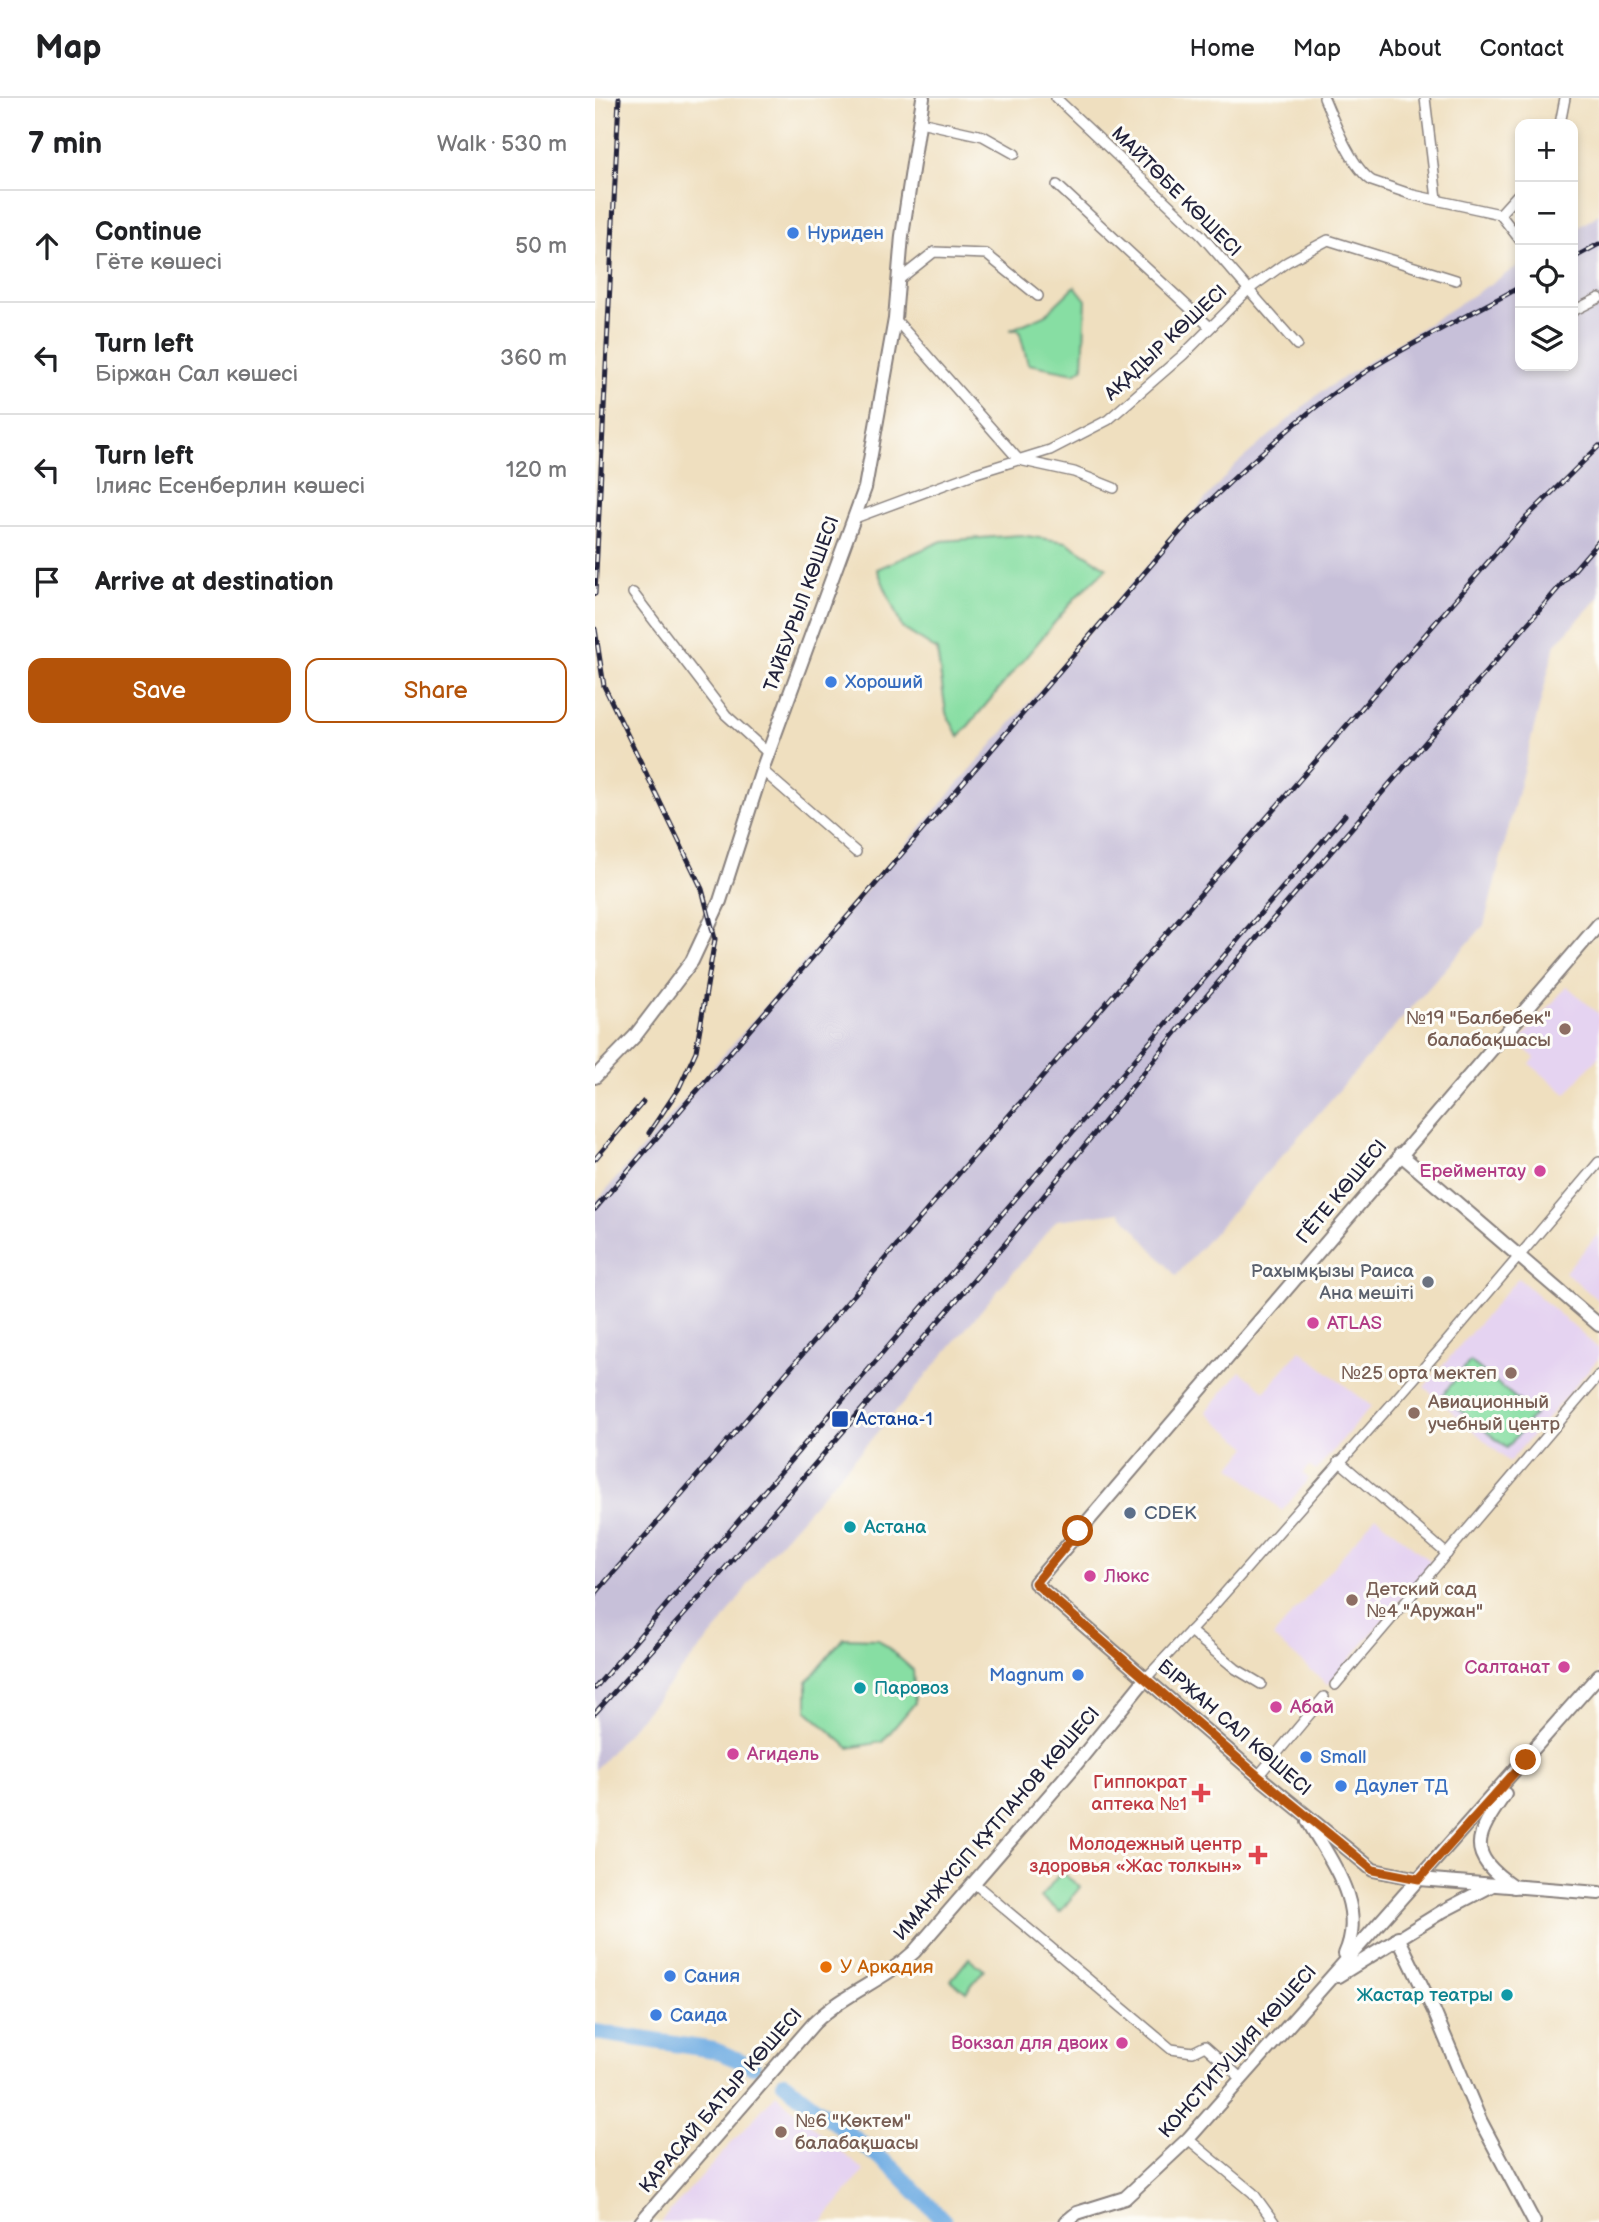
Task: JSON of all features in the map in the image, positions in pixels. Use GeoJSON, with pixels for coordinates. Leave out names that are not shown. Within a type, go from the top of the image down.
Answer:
{"type":"FeatureCollection","features":[{"type":"Feature","properties":{"kind":"main road","name":"ТАЙБУРЫЛ КӨШЕСІ"},"geometry":{"type":"LineString","coordinates":[[595,1077],[635,1036],[692,961],[720,901],[768,752],[855,518],[865,488],[895,319],[901,278],[902,236],[923,98]]}},
{"type":"Feature","properties":{"kind":"main road","name":"ГЁТЕ КӨШЕСІ"},"geometry":{"type":"LineString","coordinates":[[1035,1583],[1599,924]]}},
{"type":"Feature","properties":{"kind":"main road"},"geometry":{"type":"LineString","coordinates":[[1400,1154],[1599,1325]]}},
{"type":"Feature","properties":{"kind":"main road","name":"БІРЖАН САЛ КӨШЕСІ"},"geometry":{"type":"LineString","coordinates":[[1035,1583],[1258,1776],[1373,1870],[1419,1879],[1599,1894]]}},
{"type":"Feature","properties":{"kind":"main road"},"geometry":{"type":"LineString","coordinates":[[1514,1888],[1497,1875],[1483,1859],[1481,1829],[1523,1764],[1599,1675]]}},
{"type":"Feature","properties":{"kind":"main road","name":"ИМАНЖҮСІП ҚҰТПАНОВ КӨШЕСІ"},"geometry":{"type":"LineString","coordinates":[[831,2006],[901,1964],[974,1883],[1146,1677]]}},
{"type":"Feature","properties":{"kind":"main road","name":"КОНСТИТУЦИЯ КӨШЕСІ"},"geometry":{"type":"LineString","coordinates":[[1066,2222],[1077,2213],[1125,2198],[1188,2139],[1523,1764]]}},
{"type":"Feature","properties":{"kind":"main road"},"geometry":{"type":"LineString","coordinates":[[1304,1814],[1346,1889],[1352,1908],[1353,1937],[1337,1970]]}},
{"type":"Feature","properties":{"kind":"main road"},"geometry":{"type":"LineString","coordinates":[[1326,1983],[1398,1937],[1492,1885]]}},
{"type":"Feature","properties":{"kind":"main road"},"geometry":{"type":"LineString","coordinates":[[1398,1937],[1434,2011],[1480,2120],[1534,2222]]}},
{"type":"Feature","properties":{"kind":"main road","name":"ҚАРАСАЙ БАТЫР КӨШЕСІ"},"geometry":{"type":"LineString","coordinates":[[641,2222],[831,2006]]}},
{"type":"Feature","properties":{"kind":"street","name":"МАЙТӨБЕ КӨШЕСІ"},"geometry":{"type":"LineString","coordinates":[[1056,98],[1201,235],[1297,345]]}},
{"type":"Feature","properties":{"kind":"street"},"geometry":{"type":"LineString","coordinates":[[1324,98],[1343,141],[1366,177],[1413,195],[1500,214],[1515,234]]}},
{"type":"Feature","properties":{"kind":"street"},"geometry":{"type":"LineString","coordinates":[[1425,98],[1437,199]]}},
{"type":"Feature","properties":{"kind":"street"},"geometry":{"type":"LineString","coordinates":[[1561,119],[1565,98]]}},
{"type":"Feature","properties":{"kind":"street"},"geometry":{"type":"LineString","coordinates":[[920,122],[982,136],[1015,154]]}},
{"type":"Feature","properties":{"kind":"street"},"geometry":{"type":"LineString","coordinates":[[1057,185],[1210,327]]}},
{"type":"Feature","properties":{"kind":"street"},"geometry":{"type":"LineString","coordinates":[[1500,214],[1515,198]]}},
{"type":"Feature","properties":{"kind":"street","name":"АҚАДЫР КӨШЕСІ"},"geometry":{"type":"LineString","coordinates":[[855,518],[1075,439],[1108,420],[1184,355],[1248,290],[1287,262],[1328,240],[1456,280]]}},
{"type":"Feature","properties":{"kind":"street"},"geometry":{"type":"LineString","coordinates":[[901,278],[934,252],[986,254],[1038,296]]}},
{"type":"Feature","properties":{"kind":"street"},"geometry":{"type":"LineString","coordinates":[[1578,308],[1599,298]]}},
{"type":"Feature","properties":{"kind":"street"},"geometry":{"type":"LineString","coordinates":[[895,319],[1019,460],[1073,472],[1114,488]]}},
{"type":"Feature","properties":{"kind":"street"},"geometry":{"type":"LineString","coordinates":[[633,593],[726,715],[768,752]]}},
{"type":"Feature","properties":{"kind":"street"},"geometry":{"type":"LineString","coordinates":[[762,770],[856,852]]}},
{"type":"Feature","properties":{"kind":"street"},"geometry":{"type":"LineString","coordinates":[[1146,1677],[1190,1631],[1520,1256],[1599,1162]]}},
{"type":"Feature","properties":{"kind":"street"},"geometry":{"type":"LineString","coordinates":[[1335,1685],[1599,1375]]}},
{"type":"Feature","properties":{"kind":"street"},"geometry":{"type":"LineString","coordinates":[[1339,1461],[1447,1554]]}},
{"type":"Feature","properties":{"kind":"street"},"geometry":{"type":"LineString","coordinates":[[1190,1631],[1236,1669],[1261,1684]]}},
{"type":"Feature","properties":{"kind":"street"},"geometry":{"type":"LineString","coordinates":[[1258,1776],[1324,1697]]}},
{"type":"Feature","properties":{"kind":"street"},"geometry":{"type":"LineString","coordinates":[[974,1883],[1171,2049],[1193,2052],[1205,2046],[1243,2079]]}},
{"type":"Feature","properties":{"kind":"street"},"geometry":{"type":"LineString","coordinates":[[1188,2139],[1253,2193],[1274,2222]]}},
{"type":"Feature","properties":{"kind":"shaded area"},"geometry":{"type":"Polygon","coordinates":[[[1599,214],[1599,597],[1555,645],[1484,925],[1176,1276],[1120,1212],[1057,1220],[905,1401],[767,1557],[720,1626],[595,1770],[595,1203],[1235,465],[1321,392],[1515,268],[1515,371],[1578,371],[1578,228],[1599,214]]]}},
{"type":"Feature","properties":{"kind":"shaded area","name":"№19 \"Балбөбек\" балабақшасы"},"geometry":{"type":"Polygon","coordinates":[[[1567,986],[1599,1014],[1599,1056],[1566,1094],[1530,1064],[1535,1058],[1518,1043],[1567,986]]]}},
{"type":"Feature","properties":{"kind":"shaded area"},"geometry":{"type":"Polygon","coordinates":[[[1599,1233],[1599,1301],[1565,1272],[1599,1233]]]}},
{"type":"Feature","properties":{"kind":"shaded area","name":"№25 орта мектеп"},"geometry":{"type":"Polygon","coordinates":[[[1518,1278],[1599,1349],[1599,1358],[1509,1462],[1424,1387],[1518,1278]]]}},
{"type":"Feature","properties":{"kind":"shaded area"},"geometry":{"type":"Polygon","coordinates":[[[1300,1350],[1371,1406],[1316,1471],[1309,1466],[1303,1473],[1309,1479],[1282,1511],[1231,1467],[1248,1447],[1206,1412],[1240,1371],[1265,1391],[1300,1350]]]}},
{"type":"Feature","properties":{"kind":"shaded area","name":"Детский сад №4 \"Аружан\""},"geometry":{"type":"Polygon","coordinates":[[[1376,1516],[1432,1563],[1328,1685],[1273,1637],[1376,1516]]]}},
{"type":"Feature","properties":{"kind":"shaded area","name":"№6 \"Көктем\" балабақшасы"},"geometry":{"type":"Polygon","coordinates":[[[776,2094],[864,2171],[822,2222],[660,2222],[776,2094]]]}},
{"type":"Feature","properties":{"kind":"green space"},"geometry":{"type":"Polygon","coordinates":[[[1075,286],[1086,300],[1083,367],[1075,373],[1028,364],[1019,330],[1010,330],[1045,315],[1075,286]]]}},
{"type":"Feature","properties":{"kind":"green space"},"geometry":{"type":"Polygon","coordinates":[[[1020,535],[1066,542],[1107,568],[1076,597],[959,737],[946,713],[937,650],[902,628],[877,569],[942,541],[1020,535]]]}},
{"type":"Feature","properties":{"kind":"green space"},"geometry":{"type":"Polygon","coordinates":[[[1470,1361],[1535,1414],[1507,1448],[1442,1396],[1470,1361]]]}},
{"type":"Feature","properties":{"kind":"green space"},"geometry":{"type":"Polygon","coordinates":[[[843,1638],[878,1639],[913,1670],[915,1703],[882,1742],[849,1748],[807,1711],[807,1682],[843,1638]]]}},
{"type":"Feature","properties":{"kind":"green space"},"geometry":{"type":"Polygon","coordinates":[[[1061,1872],[1080,1887],[1060,1912],[1041,1897],[1061,1872]]]}},
{"type":"Feature","properties":{"kind":"green space"},"geometry":{"type":"Polygon","coordinates":[[[969,1958],[984,1970],[966,1992],[951,1980],[969,1958]]]}},
{"type":"Feature","properties":{"kind":"waterway"},"geometry":{"type":"LineString","coordinates":[[595,2032],[714,2050],[753,2066]]}},
{"type":"Feature","properties":{"kind":"waterway"},"geometry":{"type":"LineString","coordinates":[[784,2083],[893,2168],[945,2222]]}},
{"type":"Feature","properties":{"kind":"railway"},"geometry":{"type":"LineString","coordinates":[[595,594],[619,98]]}},
{"type":"Feature","properties":{"kind":"railway"},"geometry":{"type":"LineString","coordinates":[[1578,255],[1599,244]]}},
{"type":"Feature","properties":{"kind":"railway"},"geometry":{"type":"LineString","coordinates":[[595,1209],[1190,520],[1311,410],[1352,380],[1515,290]]}},
{"type":"Feature","properties":{"kind":"railway"},"geometry":{"type":"LineString","coordinates":[[595,1594],[1527,517],[1599,446]]}},
{"type":"Feature","properties":{"kind":"railway"},"geometry":{"type":"LineString","coordinates":[[595,1713],[708,1588],[1004,1245],[1192,1013],[1599,541]]}},
{"type":"Feature","properties":{"kind":"railway"},"geometry":{"type":"LineString","coordinates":[[595,629],[604,686],[702,889],[715,939],[696,1051],[679,1088],[649,1133]]}},
{"type":"Feature","properties":{"kind":"railway"},"geometry":{"type":"LineString","coordinates":[[595,1688],[1345,815]]}},
{"type":"Feature","properties":{"kind":"railway"},"geometry":{"type":"LineString","coordinates":[[595,1159],[643,1102]]}},
{"type":"Feature","properties":{"kind":"place","name":"Нуриден"},"geometry":{"type":"Point","coordinates":[793,233]}},
{"type":"Feature","properties":{"kind":"place","name":"Хороший"},"geometry":{"type":"Point","coordinates":[831,682]}},
{"type":"Feature","properties":{"kind":"place","name":"№19 \"Балбөбек\" балабақшасы"},"geometry":{"type":"Point","coordinates":[1565,1029]}},
{"type":"Feature","properties":{"kind":"place","name":"Ерейментау"},"geometry":{"type":"Point","coordinates":[1540,1171]}},
{"type":"Feature","properties":{"kind":"place","name":"Рахымқызы Раиса Ана мешіті"},"geometry":{"type":"Point","coordinates":[1428,1282]}},
{"type":"Feature","properties":{"kind":"place","name":"ATLAS"},"geometry":{"type":"Point","coordinates":[1313,1323]}},
{"type":"Feature","properties":{"kind":"place","name":"№25 орта мектеп"},"geometry":{"type":"Point","coordinates":[1511,1373]}},
{"type":"Feature","properties":{"kind":"place","name":"Авиационный учебный центр"},"geometry":{"type":"Point","coordinates":[1414,1413]}},
{"type":"Feature","properties":{"kind":"place","name":"Астана-1"},"geometry":{"type":"Point","coordinates":[840,1419]}},
{"type":"Feature","properties":{"kind":"place","name":"CDEK"},"geometry":{"type":"Point","coordinates":[1130,1513]}},
{"type":"Feature","properties":{"kind":"place","name":"Астана"},"geometry":{"type":"Point","coordinates":[850,1527]}},
{"type":"Feature","properties":{"kind":"place","name":"Люкс"},"geometry":{"type":"Point","coordinates":[1090,1576]}},
{"type":"Feature","properties":{"kind":"place","name":"Детский сад №4 \"Аружан\""},"geometry":{"type":"Point","coordinates":[1352,1600]}},
{"type":"Feature","properties":{"kind":"place","name":"Салтанат"},"geometry":{"type":"Point","coordinates":[1564,1667]}},
{"type":"Feature","properties":{"kind":"place","name":"Magnum"},"geometry":{"type":"Point","coordinates":[1078,1675]}},
{"type":"Feature","properties":{"kind":"place","name":"Паровоз"},"geometry":{"type":"Point","coordinates":[860,1688]}},
{"type":"Feature","properties":{"kind":"place","name":"Абай"},"geometry":{"type":"Point","coordinates":[1276,1707]}},
{"type":"Feature","properties":{"kind":"place","name":"Агидель"},"geometry":{"type":"Point","coordinates":[733,1754]}},
{"type":"Feature","properties":{"kind":"place","name":"Small"},"geometry":{"type":"Point","coordinates":[1306,1757]}},
{"type":"Feature","properties":{"kind":"place","name":"Даулет ТД"},"geometry":{"type":"Point","coordinates":[1341,1786]}},
{"type":"Feature","properties":{"kind":"place","name":"Гиппократ аптека №1"},"geometry":{"type":"Point","coordinates":[1201,1793]}},
{"type":"Feature","properties":{"kind":"place","name":"Молодежный центр здоровья «Жас толкын»"},"geometry":{"type":"Point","coordinates":[1258,1855]}},
{"type":"Feature","properties":{"kind":"place","name":"У Аркадия"},"geometry":{"type":"Point","coordinates":[826,1967]}},
{"type":"Feature","properties":{"kind":"place","name":"Сания"},"geometry":{"type":"Point","coordinates":[670,1976]}},
{"type":"Feature","properties":{"kind":"place","name":"Жастар театры"},"geometry":{"type":"Point","coordinates":[1507,1995]}},
{"type":"Feature","properties":{"kind":"place","name":"Саида"},"geometry":{"type":"Point","coordinates":[656,2015]}},
{"type":"Feature","properties":{"kind":"place","name":"Вокзал для двоих"},"geometry":{"type":"Point","coordinates":[1122,2043]}},
{"type":"Feature","properties":{"kind":"place","name":"№6 \"Көктем\" балабақшасы"},"geometry":{"type":"Point","coordinates":[781,2132]}},
{"type":"Feature","properties":{"kind":"route"},"geometry":{"type":"LineString","coordinates":[[1078,1531],[1035,1583],[1258,1776],[1373,1870],[1419,1879],[1526,1760]]}}]}
